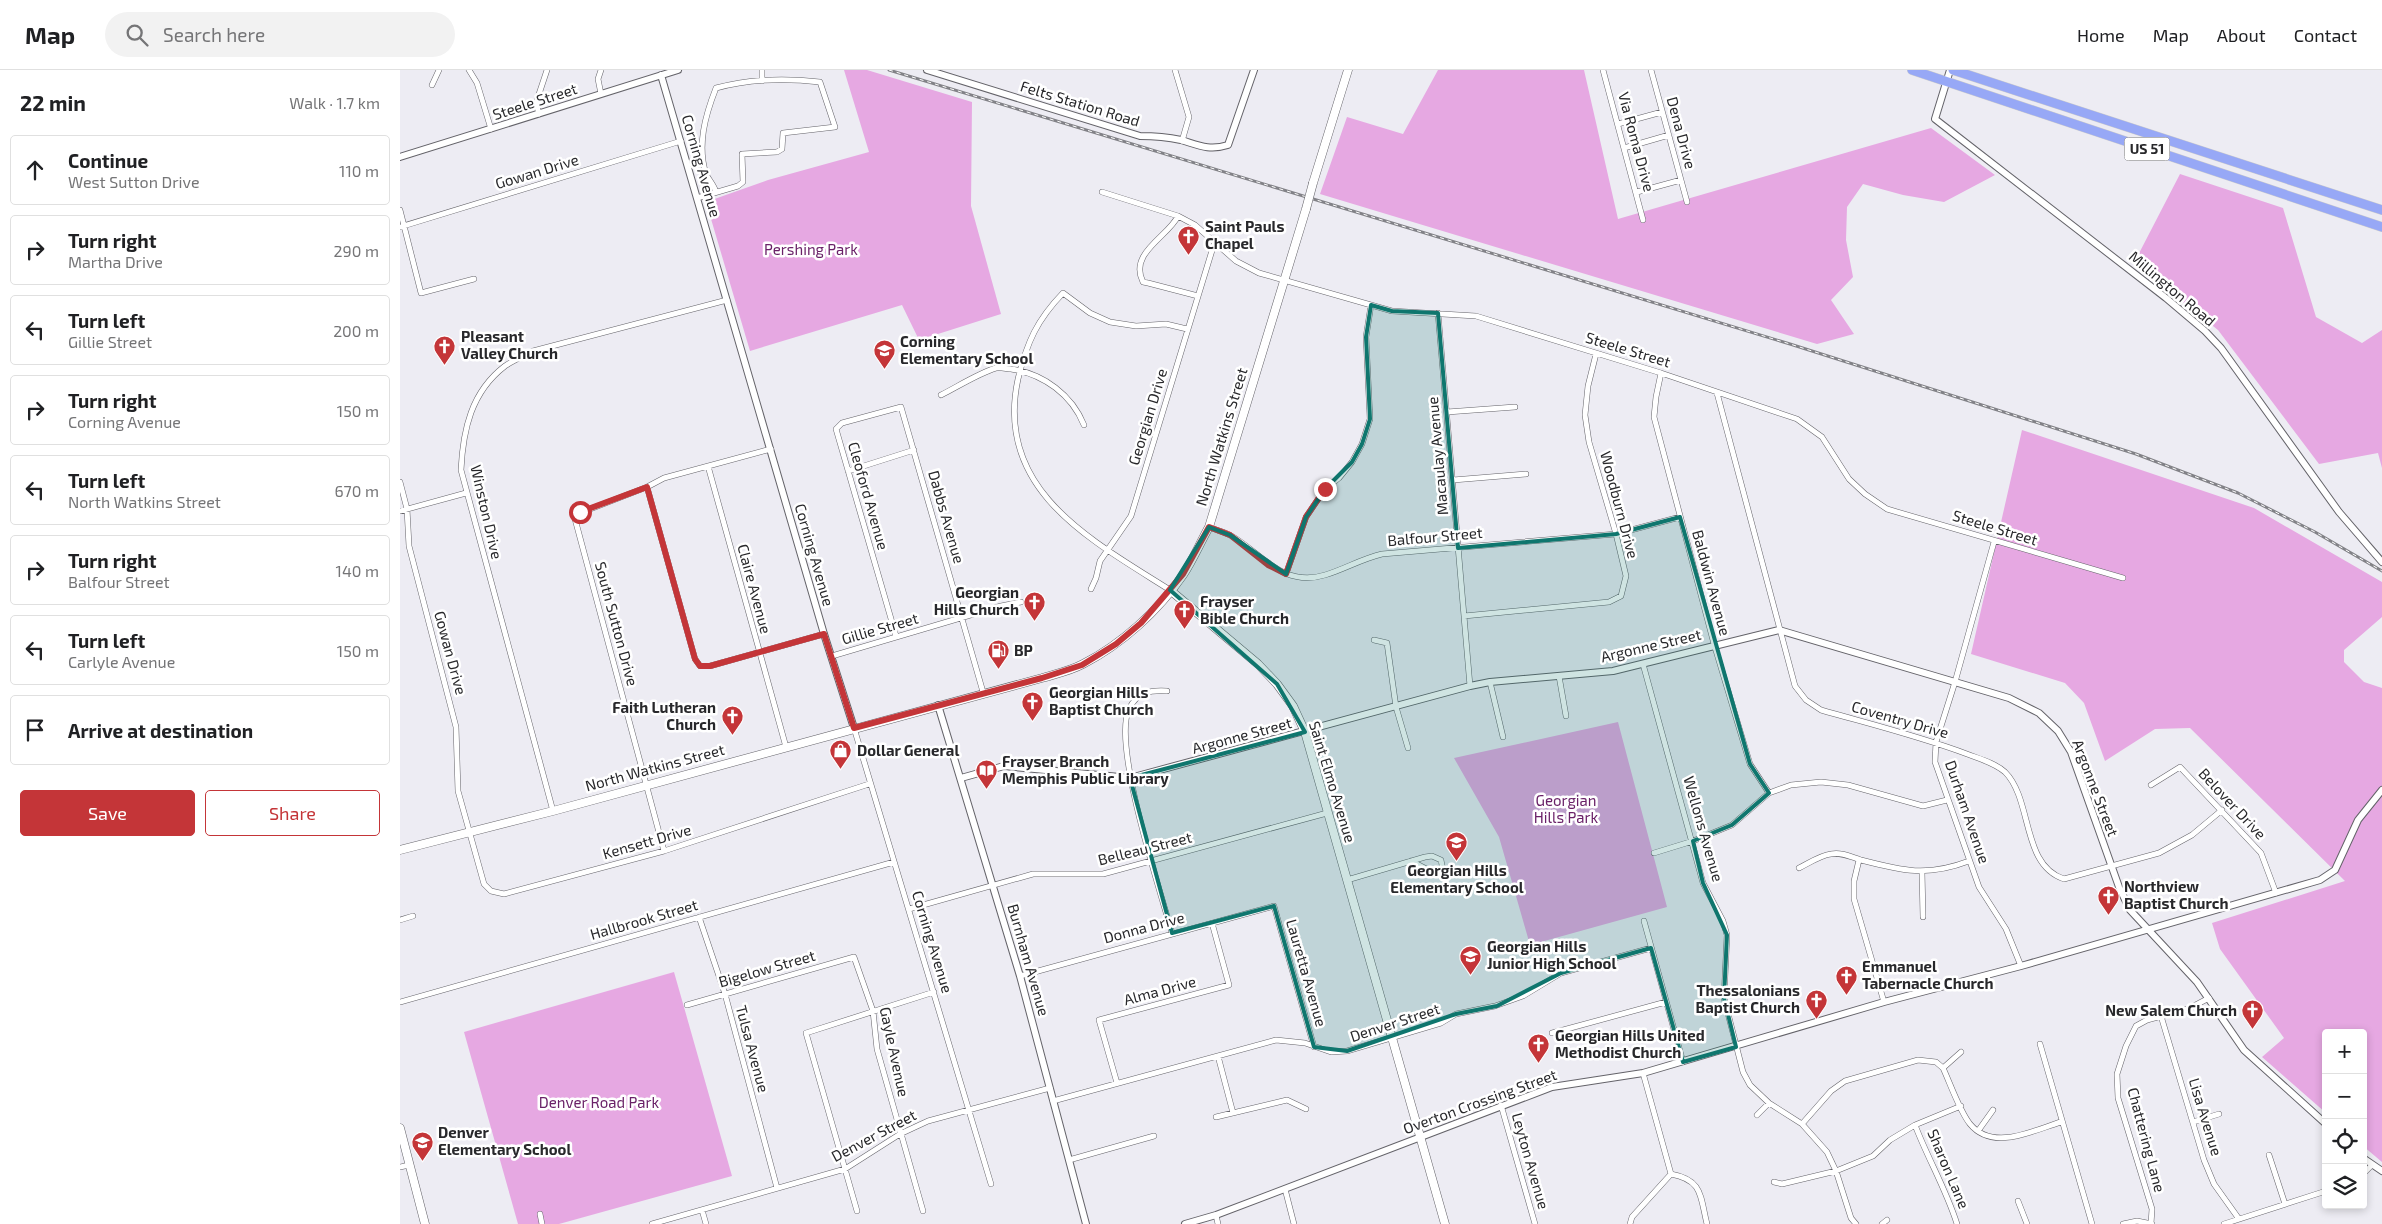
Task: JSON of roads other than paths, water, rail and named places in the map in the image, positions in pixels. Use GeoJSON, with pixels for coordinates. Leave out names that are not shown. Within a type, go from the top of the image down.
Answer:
{"type":"FeatureCollection","features":[{"type":"Feature","properties":{"kind":"highway","name":"US 51"},"geometry":{"type":"LineString","coordinates":[[1912,70],[2382,226]]}},
{"type":"Feature","properties":{"kind":"highway","name":"US 51"},"geometry":{"type":"LineString","coordinates":[[1952,70],[2382,210]]}},
{"type":"Feature","properties":{"kind":"main road","name":"North Watkins Street"},"geometry":{"type":"LineString","coordinates":[[400,850],[553,811],[983,692],[1042,678],[1082,665],[1141,623],[1183,574],[1209,527],[1348,70]]}},
{"type":"Feature","properties":{"kind":"main road","name":"Saint Elmo Avenue"},"geometry":{"type":"LineString","coordinates":[[1170,590],[1258,664],[1277,684],[1293,706],[1305,732],[1445,1224]]}},
{"type":"Feature","properties":{"kind":"main road"},"geometry":{"type":"LineString","coordinates":[[400,1128],[425,1224]]}},
{"type":"Feature","properties":{"kind":"street"},"geometry":{"type":"LineString","coordinates":[[432,85],[439,70]]}},
{"type":"Feature","properties":{"kind":"street"},"geometry":{"type":"LineString","coordinates":[[469,70],[477,83],[491,130]]}},
{"type":"Feature","properties":{"kind":"street"},"geometry":{"type":"LineString","coordinates":[[539,114],[536,103],[547,70]]}},
{"type":"Feature","properties":{"kind":"street"},"geometry":{"type":"LineString","coordinates":[[601,70],[598,79],[601,94]]}},
{"type":"Feature","properties":{"kind":"street","name":"Steele Street"},"geometry":{"type":"LineString","coordinates":[[400,157],[678,70]]}},
{"type":"Feature","properties":{"kind":"street"},"geometry":{"type":"LineString","coordinates":[[762,70],[762,81]]}},
{"type":"Feature","properties":{"kind":"street","name":"Felts Station Road"},"geometry":{"type":"LineString","coordinates":[[927,70],[1140,136],[1158,136],[1216,149],[1228,146],[1254,70]]}},
{"type":"Feature","properties":{"kind":"street"},"geometry":{"type":"LineString","coordinates":[[1175,70],[1189,117],[1182,141]]}},
{"type":"Feature","properties":{"kind":"street","name":"Via Roma Drive"},"geometry":{"type":"LineString","coordinates":[[1604,70],[1643,220]]}},
{"type":"Feature","properties":{"kind":"street","name":"Dena Drive"},"geometry":{"type":"LineString","coordinates":[[1651,70],[1687,202]]}},
{"type":"Feature","properties":{"kind":"street","name":"Millington Road"},"geometry":{"type":"LineString","coordinates":[[1952,70],[1946,82],[1935,118],[2158,292],[2205,331],[2221,348],[2339,512],[2382,562]]}},
{"type":"Feature","properties":{"kind":"street","name":"Corning Avenue"},"geometry":{"type":"LineString","coordinates":[[661,74],[824,634],[992,1184]]}},
{"type":"Feature","properties":{"kind":"street"},"geometry":{"type":"LineString","coordinates":[[697,198],[738,186],[743,182],[742,154],[776,152],[782,149],[783,133],[835,127],[820,82],[796,79],[762,81],[716,88],[707,110],[701,138],[707,175],[716,192]]}},
{"type":"Feature","properties":{"kind":"street"},"geometry":{"type":"LineString","coordinates":[[1618,124],[1662,112]]}},
{"type":"Feature","properties":{"kind":"street"},"geometry":{"type":"LineString","coordinates":[[1624,148],[1669,135]]}},
{"type":"Feature","properties":{"kind":"street","name":"Gowan Drive"},"geometry":{"type":"LineString","coordinates":[[402,227],[680,141]]}},
{"type":"Feature","properties":{"kind":"street"},"geometry":{"type":"LineString","coordinates":[[1637,192],[1681,180]]}},
{"type":"Feature","properties":{"kind":"street","name":"Steele Street"},"geometry":{"type":"LineString","coordinates":[[1102,192],[1178,216],[1195,225],[1214,244],[1236,261],[1260,273],[1392,312],[1476,316],[1661,373],[1797,419],[1822,437],[1849,479],[1865,494],[1887,509],[1994,542],[2124,578]]}},
{"type":"Feature","properties":{"kind":"street"},"geometry":{"type":"LineString","coordinates":[[400,210],[402,227],[421,293],[474,279]]}},
{"type":"Feature","properties":{"kind":"street"},"geometry":{"type":"LineString","coordinates":[[1178,216],[1174,226],[1148,248],[1141,269],[1141,277],[1143,282],[1198,296]]}},
{"type":"Feature","properties":{"kind":"street","name":"Georgian Drive"},"geometry":{"type":"LineString","coordinates":[[1091,589],[1099,564],[1131,516],[1214,244]]}},
{"type":"Feature","properties":{"kind":"street","name":"Saint Elmo Avenue"},"geometry":{"type":"LineString","coordinates":[[1170,590],[1107,550],[1058,510],[1038,488],[1024,464],[1015,433],[1014,409],[1020,371],[1030,339],[1044,312],[1063,293],[1090,313],[1110,322],[1136,326],[1166,324],[1187,329]]}},
{"type":"Feature","properties":{"kind":"street","name":"Winston Drive"},"geometry":{"type":"LineString","coordinates":[[553,811],[461,470],[462,438],[468,416],[481,391],[505,366],[533,351],[727,300]]}},
{"type":"Feature","properties":{"kind":"street"},"geometry":{"type":"LineString","coordinates":[[1286,574],[1306,517],[1325,489],[1339,478],[1352,462],[1362,444],[1370,419],[1366,337],[1371,305]]}},
{"type":"Feature","properties":{"kind":"street","name":"Macaulay Avenue"},"geometry":{"type":"LineString","coordinates":[[1438,313],[1470,686]]}},
{"type":"Feature","properties":{"kind":"street","name":"Woodburn Drive"},"geometry":{"type":"LineString","coordinates":[[1464,616],[1609,602],[1621,596],[1626,576],[1616,534],[1589,442],[1585,415],[1588,386],[1596,354]]}},
{"type":"Feature","properties":{"kind":"street"},"geometry":{"type":"LineString","coordinates":[[941,396],[997,368],[1020,371],[1041,378],[1056,387],[1080,414],[1084,425]]}},
{"type":"Feature","properties":{"kind":"street","name":"Baldwin Avenue"},"geometry":{"type":"LineString","coordinates":[[1661,373],[1654,416],[1714,644],[1750,764],[1769,793]]}},
{"type":"Feature","properties":{"kind":"street","name":"Coventry Drive"},"geometry":{"type":"LineString","coordinates":[[1717,393],[1778,630],[1795,686],[1806,700],[1821,710],[1936,742],[1994,765],[2006,773],[2014,787],[2040,860],[2051,874],[2064,879],[2159,853],[2192,835],[2222,810]]}},
{"type":"Feature","properties":{"kind":"street","name":"Dabbs Avenue"},"geometry":{"type":"LineString","coordinates":[[901,407],[983,692]]}},
{"type":"Feature","properties":{"kind":"street","name":"Cleoford Avenue"},"geometry":{"type":"LineString","coordinates":[[896,636],[836,429],[842,423],[901,407]]}},
{"type":"Feature","properties":{"kind":"street"},"geometry":{"type":"LineString","coordinates":[[1446,412],[1514,407]]}},
{"type":"Feature","properties":{"kind":"street"},"geometry":{"type":"LineString","coordinates":[[647,487],[664,478],[771,448]]}},
{"type":"Feature","properties":{"kind":"street"},"geometry":{"type":"LineString","coordinates":[[848,471],[914,450]]}},
{"type":"Feature","properties":{"kind":"street","name":"Claire Avenue"},"geometry":{"type":"LineString","coordinates":[[708,466],[758,652],[786,747]]}},
{"type":"Feature","properties":{"kind":"street"},"geometry":{"type":"LineString","coordinates":[[1453,480],[1526,474]]}},
{"type":"Feature","properties":{"kind":"street","name":"Gowan Drive"},"geometry":{"type":"LineString","coordinates":[[400,482],[407,509],[408,546],[456,727],[458,791],[469,832]]}},
{"type":"Feature","properties":{"kind":"street","name":"Gillie Street"},"geometry":{"type":"LineString","coordinates":[[647,487],[695,659],[700,666],[710,666],[824,634]]}},
{"type":"Feature","properties":{"kind":"street","name":"South Sutton Drive"},"geometry":{"type":"LineString","coordinates":[[647,487],[580,512],[575,519],[664,851]]}},
{"type":"Feature","properties":{"kind":"street"},"geometry":{"type":"LineString","coordinates":[[400,512],[466,493]]}},
{"type":"Feature","properties":{"kind":"street","name":"Balfour Street"},"geometry":{"type":"LineString","coordinates":[[1209,527],[1230,535],[1268,565],[1286,574],[1306,577],[1324,576],[1362,559],[1382,554],[1616,534],[1680,517]]}},
{"type":"Feature","properties":{"kind":"street","name":"Durham Avenue"},"geometry":{"type":"LineString","coordinates":[[1994,542],[1955,682],[1936,742],[1935,762],[1979,887],[2006,929],[2021,966]]}},
{"type":"Feature","properties":{"kind":"street","name":"Gillie Street"},"geometry":{"type":"LineString","coordinates":[[832,656],[896,636],[1021,602]]}},
{"type":"Feature","properties":{"kind":"street","name":"Argonne Street"},"geometry":{"type":"LineString","coordinates":[[961,778],[1004,766],[1130,778],[1470,686],[1490,682],[1613,671],[1714,644],[1778,630],[2009,698],[2040,714],[2058,731],[2071,752],[2119,887],[2130,910],[2198,982],[2244,1050],[2322,1120]]}},
{"type":"Feature","properties":{"kind":"street"},"geometry":{"type":"LineString","coordinates":[[1374,640],[1387,643],[1396,707],[1408,748]]}},
{"type":"Feature","properties":{"kind":"street","name":"Wellons Avenue"},"geometry":{"type":"LineString","coordinates":[[1643,664],[1703,883],[1723,921],[1727,935],[1724,998],[1743,1072],[1750,1085],[1769,1103],[1802,1124],[1827,1152],[1836,1171],[1851,1218],[1856,1224]]}},
{"type":"Feature","properties":{"kind":"street"},"geometry":{"type":"LineString","coordinates":[[1559,676],[1566,716]]}},
{"type":"Feature","properties":{"kind":"street"},"geometry":{"type":"LineString","coordinates":[[1490,682],[1503,737]]}},
{"type":"Feature","properties":{"kind":"street"},"geometry":{"type":"LineString","coordinates":[[1167,691],[1148,690],[1139,696],[1129,709],[1125,727],[1130,778],[1172,933]]}},
{"type":"Feature","properties":{"kind":"street","name":"Burnham Avenue"},"geometry":{"type":"LineString","coordinates":[[938,705],[1020,976],[1086,1224]]}},
{"type":"Feature","properties":{"kind":"street","name":"Belover Drive"},"geometry":{"type":"LineString","coordinates":[[2150,785],[2180,767],[2261,853],[2276,893]]}},
{"type":"Feature","properties":{"kind":"street"},"geometry":{"type":"LineString","coordinates":[[1654,853],[1693,842],[1732,825],[1769,793],[1791,785],[1821,782],[1848,785],[1923,806],[1947,800]]}},
{"type":"Feature","properties":{"kind":"street","name":"Kensett Drive"},"geometry":{"type":"LineString","coordinates":[[469,832],[484,884],[491,891],[504,894],[664,851],[869,784]]}},
{"type":"Feature","properties":{"kind":"street","name":"Overton Crossing Street"},"geometry":{"type":"LineString","coordinates":[[1185,1224],[1216,1215],[1561,1084],[1616,1079],[1643,1073],[1884,1002],[2150,930],[2320,880],[2334,870],[2358,820],[2382,790]]}},
{"type":"Feature","properties":{"kind":"street","name":"Belleau Street"},"geometry":{"type":"LineString","coordinates":[[909,909],[1033,874],[1104,874],[1327,813]]}},
{"type":"Feature","properties":{"kind":"street"},"geometry":{"type":"LineString","coordinates":[[1799,868],[1830,854],[1844,854],[1859,860],[1905,871],[1922,872],[1946,870],[1969,861]]}},
{"type":"Feature","properties":{"kind":"street"},"geometry":{"type":"LineString","coordinates":[[1347,880],[1425,857],[1437,857],[1441,860],[1443,870],[1442,873],[1436,874],[1411,862]]}},
{"type":"Feature","properties":{"kind":"street"},"geometry":{"type":"LineString","coordinates":[[1859,860],[1854,881],[1854,899],[1884,1002]]}},
{"type":"Feature","properties":{"kind":"street","name":"Hallbrook Street"},"geometry":{"type":"LineString","coordinates":[[400,1002],[894,862]]}},
{"type":"Feature","properties":{"kind":"street"},"geometry":{"type":"LineString","coordinates":[[1922,872],[1923,917]]}},
{"type":"Feature","properties":{"kind":"street","name":"Donna Drive"},"geometry":{"type":"LineString","coordinates":[[1020,976],[1274,906]]}},
{"type":"Feature","properties":{"kind":"street","name":"Lauretta Avenue"},"geometry":{"type":"LineString","coordinates":[[1274,906],[1314,1047]]}},
{"type":"Feature","properties":{"kind":"street"},"geometry":{"type":"LineString","coordinates":[[400,920],[412,916]]}},
{"type":"Feature","properties":{"kind":"street","name":"Tulsa Avenue"},"geometry":{"type":"LineString","coordinates":[[700,917],[725,994],[777,1188]]}},
{"type":"Feature","properties":{"kind":"street"},"geometry":{"type":"LineString","coordinates":[[1644,921],[1683,1062]]}},
{"type":"Feature","properties":{"kind":"street","name":"Alma Drive"},"geometry":{"type":"LineString","coordinates":[[1117,1083],[1099,1020],[1229,985],[1212,923]]}},
{"type":"Feature","properties":{"kind":"street","name":"Denver Street"},"geometry":{"type":"LineString","coordinates":[[1053,1101],[1276,1040],[1305,1042],[1331,1052],[1348,1051],[1441,1022],[1456,1014],[1495,1006],[1523,996],[1560,973],[1651,948]]}},
{"type":"Feature","properties":{"kind":"street","name":"Bigelow Street"},"geometry":{"type":"LineString","coordinates":[[687,1005],[854,957]]}},
{"type":"Feature","properties":{"kind":"street","name":"Gayle Avenue"},"geometry":{"type":"LineString","coordinates":[[854,957],[873,1011],[877,1049],[923,1211]]}},
{"type":"Feature","properties":{"kind":"street"},"geometry":{"type":"LineString","coordinates":[[857,1211],[806,1033],[934,992]]}},
{"type":"Feature","properties":{"kind":"street","name":"Chattering Lane"},"geometry":{"type":"LineString","coordinates":[[2152,1224],[2152,1209],[2118,1098],[2117,1074],[2126,1046],[2136,1026],[2161,1016],[2188,1009],[2209,998]]}},
{"type":"Feature","properties":{"kind":"street"},"geometry":{"type":"LineString","coordinates":[[1552,1033],[1666,1002]]}},
{"type":"Feature","properties":{"kind":"street","name":"Lisa Avenue"},"geometry":{"type":"LineString","coordinates":[[2161,1016],[2204,1160],[2214,1184],[2239,1219]]}},
{"type":"Feature","properties":{"kind":"street"},"geometry":{"type":"LineString","coordinates":[[2040,1044],[2092,1224]]}},
{"type":"Feature","properties":{"kind":"street"},"geometry":{"type":"LineString","coordinates":[[1943,1068],[1961,1052]]}},
{"type":"Feature","properties":{"kind":"street"},"geometry":{"type":"LineString","coordinates":[[1218,1056],[1233,1113]]}},
{"type":"Feature","properties":{"kind":"street"},"geometry":{"type":"LineString","coordinates":[[1802,1124],[1831,1091],[1846,1082],[1918,1060],[1936,1062],[1943,1068],[1969,1123],[1978,1131],[1994,1138],[2009,1138],[2062,1122]]}},
{"type":"Feature","properties":{"kind":"street"},"geometry":{"type":"LineString","coordinates":[[1643,1073],[1671,1174]]}},
{"type":"Feature","properties":{"kind":"street","name":"Denver Street"},"geometry":{"type":"LineString","coordinates":[[652,1224],[844,1169],[900,1134],[928,1120],[1050,1088]]}},
{"type":"Feature","properties":{"kind":"street"},"geometry":{"type":"LineString","coordinates":[[1216,1118],[1287,1100],[1306,1108]]}},
{"type":"Feature","properties":{"kind":"street"},"geometry":{"type":"LineString","coordinates":[[1757,1115],[1769,1103]]}},
{"type":"Feature","properties":{"kind":"street","name":"Leyton Avenue"},"geometry":{"type":"LineString","coordinates":[[1502,1105],[1535,1224]]}},
{"type":"Feature","properties":{"kind":"street"},"geometry":{"type":"LineString","coordinates":[[1774,1182],[1782,1184],[1836,1171],[1873,1156],[1890,1140],[1915,1125],[1961,1106]]}},
{"type":"Feature","properties":{"kind":"street"},"geometry":{"type":"LineString","coordinates":[[1978,1131],[1993,1110]]}},
{"type":"Feature","properties":{"kind":"street"},"geometry":{"type":"LineString","coordinates":[[2193,1122],[2219,1114]]}},
{"type":"Feature","properties":{"kind":"street","name":"Sharon Lane"},"geometry":{"type":"LineString","coordinates":[[1915,1125],[1948,1197],[1957,1224]]}},
{"type":"Feature","properties":{"kind":"street"},"geometry":{"type":"LineString","coordinates":[[1069,1160],[1154,1136]]}},
{"type":"Feature","properties":{"kind":"street"},"geometry":{"type":"LineString","coordinates":[[2269,1155],[2285,1204]]}},
{"type":"Feature","properties":{"kind":"street"},"geometry":{"type":"LineString","coordinates":[[2367,1162],[2382,1171]]}},
{"type":"Feature","properties":{"kind":"street"},"geometry":{"type":"LineString","coordinates":[[400,1167],[410,1165]]}},
{"type":"Feature","properties":{"kind":"street"},"geometry":{"type":"LineString","coordinates":[[2367,1170],[2372,1166]]}},
{"type":"Feature","properties":{"kind":"street"},"geometry":{"type":"LineString","coordinates":[[1630,1224],[1632,1217],[1671,1174]]}},
{"type":"Feature","properties":{"kind":"street"},"geometry":{"type":"LineString","coordinates":[[1671,1174],[1687,1177],[1694,1183],[1707,1224]]}},
{"type":"Feature","properties":{"kind":"street"},"geometry":{"type":"LineString","coordinates":[[1284,1189],[1294,1224]]}},
{"type":"Feature","properties":{"kind":"street"},"geometry":{"type":"LineString","coordinates":[[2224,1224],[2322,1192]]}},
{"type":"Feature","properties":{"kind":"street"},"geometry":{"type":"LineString","coordinates":[[2018,1201],[2027,1224]]}},
{"type":"Feature","properties":{"kind":"street"},"geometry":{"type":"LineString","coordinates":[[702,1210],[706,1224]]}},
{"type":"Feature","properties":{"kind":"street"},"geometry":{"type":"LineString","coordinates":[[540,1214],[542,1224]]}},
{"type":"Feature","properties":{"kind":"street"},"geometry":{"type":"LineString","coordinates":[[1216,1215],[1218,1224]]}},
{"type":"Feature","properties":{"kind":"street"},"geometry":{"type":"LineString","coordinates":[[2123,1224],[2137,1221],[2152,1224]]}},
{"type":"Feature","properties":{"kind":"railway"},"geometry":{"type":"LineString","coordinates":[[889,70],[1790,344],[2136,454],[2238,493],[2315,532],[2382,571]]}},
{"type":"Feature","properties":{"kind":"place","name":"Saint Pauls Chapel"},"geometry":{"type":"Point","coordinates":[1189,255]}},
{"type":"Feature","properties":{"kind":"place","name":"Pleasant Valley Church"},"geometry":{"type":"Point","coordinates":[445,365]}},
{"type":"Feature","properties":{"kind":"place","name":"Corning Elementary School"},"geometry":{"type":"Point","coordinates":[884,370]}},
{"type":"Feature","properties":{"kind":"place","name":"Georgian Hills Church"},"geometry":{"type":"Point","coordinates":[1035,621]}},
{"type":"Feature","properties":{"kind":"place","name":"Frayser Bible Church"},"geometry":{"type":"Point","coordinates":[1184,630]}},
{"type":"Feature","properties":{"kind":"place","name":"BP"},"geometry":{"type":"Point","coordinates":[998,670]}},
{"type":"Feature","properties":{"kind":"place","name":"Georgian Hills Baptist Church"},"geometry":{"type":"Point","coordinates":[1033,721]}},
{"type":"Feature","properties":{"kind":"place","name":"Faith Lutheran Church"},"geometry":{"type":"Point","coordinates":[732,736]}},
{"type":"Feature","properties":{"kind":"place","name":"Dollar General"},"geometry":{"type":"Point","coordinates":[841,770]}},
{"type":"Feature","properties":{"kind":"place","name":"Frayser Branch Memphis Public Library"},"geometry":{"type":"Point","coordinates":[986,790]}},
{"type":"Feature","properties":{"kind":"place","name":"Georgian Hills Elementary School"},"geometry":{"type":"Point","coordinates":[1457,862]}},
{"type":"Feature","properties":{"kind":"place","name":"Northview Baptist Church"},"geometry":{"type":"Point","coordinates":[2108,915]}},
{"type":"Feature","properties":{"kind":"place","name":"Georgian Hills Junior High School"},"geometry":{"type":"Point","coordinates":[1471,975]}},
{"type":"Feature","properties":{"kind":"place","name":"Emmanuel Tabernacle Church"},"geometry":{"type":"Point","coordinates":[1846,995]}},
{"type":"Feature","properties":{"kind":"place","name":"Thessalonians Baptist Church"},"geometry":{"type":"Point","coordinates":[1816,1019]}},
{"type":"Feature","properties":{"kind":"place","name":"New Salem Church"},"geometry":{"type":"Point","coordinates":[2253,1030]}},
{"type":"Feature","properties":{"kind":"place","name":"Georgian Hills United Methodist Church"},"geometry":{"type":"Point","coordinates":[1539,1064]}},
{"type":"Feature","properties":{"kind":"place","name":"Denver Elementary School"},"geometry":{"type":"Point","coordinates":[422,1161]}},
{"type":"Feature","properties":{"kind":"park label","name":"Pershing Park"},"geometry":{"type":"Point","coordinates":[811,250]}},
{"type":"Feature","properties":{"kind":"park label","name":"Georgian Hills Park"},"geometry":{"type":"Point","coordinates":[1566,810]}},
{"type":"Feature","properties":{"kind":"park label","name":"Denver Road Park"},"geometry":{"type":"Point","coordinates":[599,1103]}}]}
